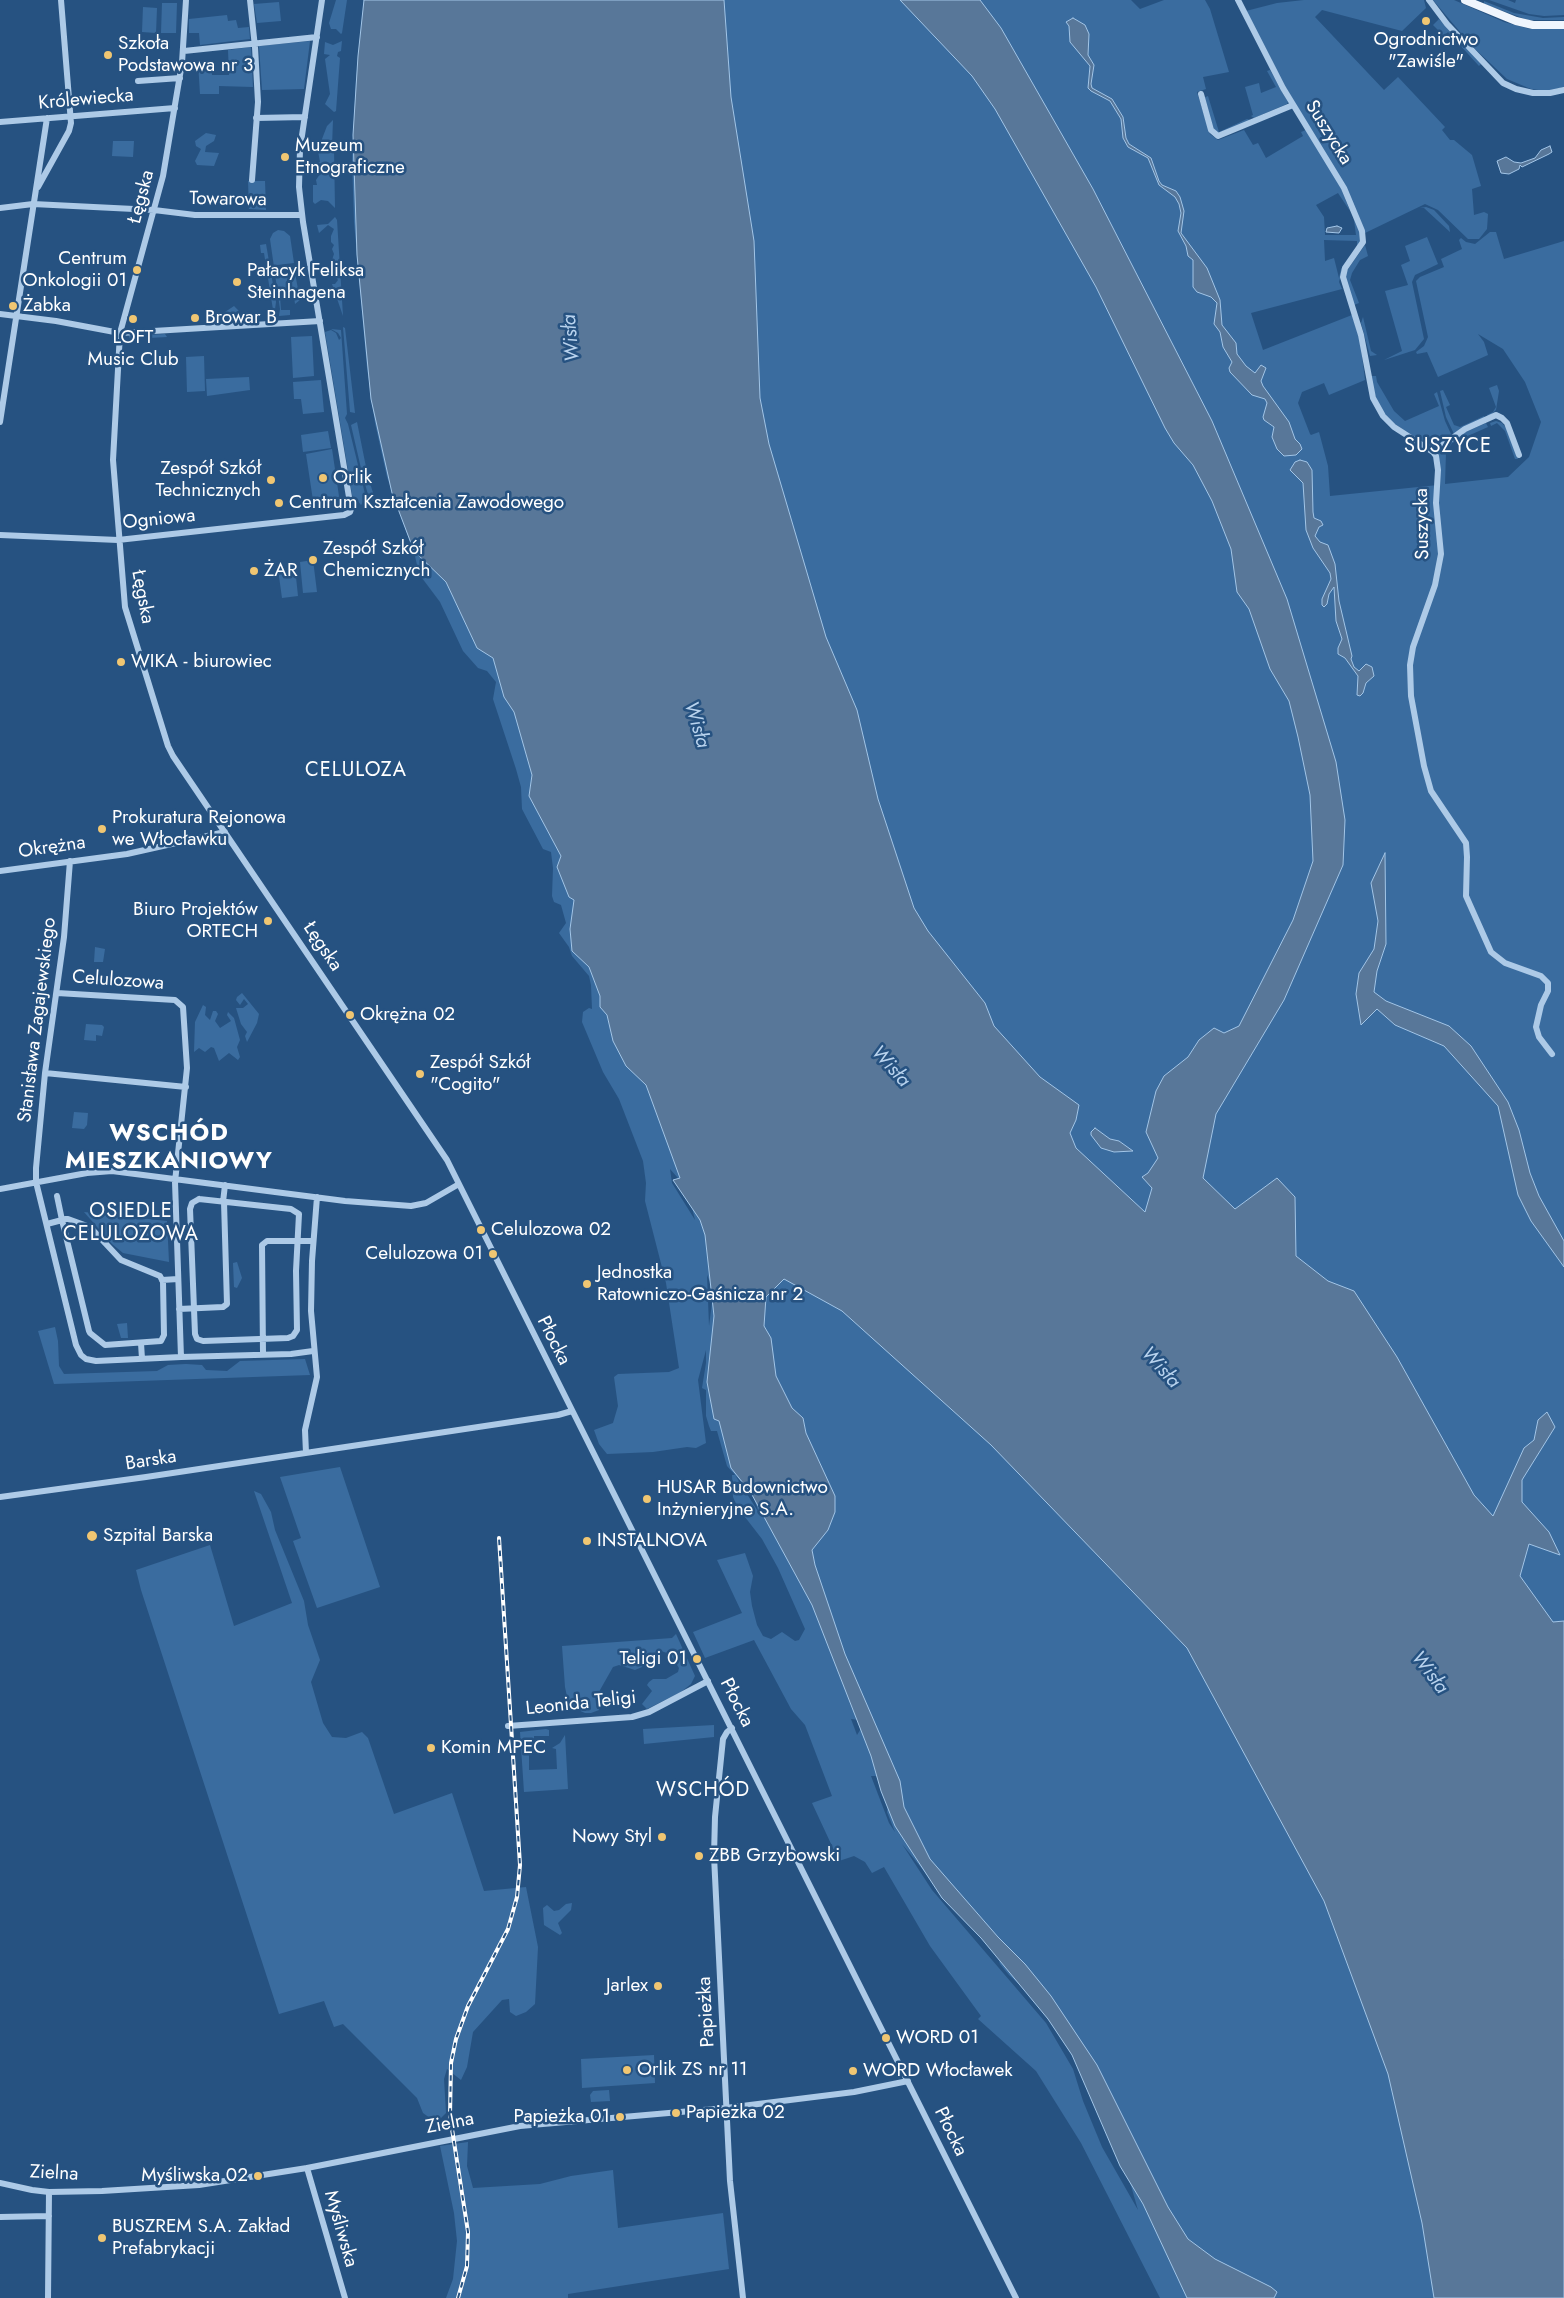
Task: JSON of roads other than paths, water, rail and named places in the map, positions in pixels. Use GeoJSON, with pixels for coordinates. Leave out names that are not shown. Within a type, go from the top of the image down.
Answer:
{"type":"FeatureCollection","features":[{"type":"Feature","properties":{"kind":"main road"},"geometry":{"type":"LineString","coordinates":[[1465,0],[1516,22],[1533,25],[1564,25]]}},
{"type":"Feature","properties":{"kind":"street"},"geometry":{"type":"LineString","coordinates":[[35,194],[69,132],[72,116],[61,0]]}},
{"type":"Feature","properties":{"kind":"street","name":"Łęgska"},"geometry":{"type":"LineString","coordinates":[[186,0],[184,51],[163,176],[120,333],[113,460],[118,540],[125,607],[168,746],[173,756],[424,1124]]}},
{"type":"Feature","properties":{"kind":"street"},"geometry":{"type":"LineString","coordinates":[[250,0],[258,102],[252,180]]}},
{"type":"Feature","properties":{"kind":"street"},"geometry":{"type":"LineString","coordinates":[[0,314],[56,321],[120,333],[320,321],[302,215],[299,165],[322,0]]}},
{"type":"Feature","properties":{"kind":"street","name":"Suszycka"},"geometry":{"type":"LineString","coordinates":[[1238,0],[1292,105],[1344,188],[1364,237],[1362,245],[1345,268],[1343,278],[1361,334],[1373,398],[1383,416],[1394,427],[1433,452],[1437,462],[1436,503],[1442,554],[1435,585],[1413,647],[1410,665],[1411,696],[1424,766],[1431,791],[1466,843],[1466,896],[1492,952],[1505,963],[1540,976],[1548,983],[1548,991],[1541,1005],[1536,1027],[1539,1037],[1552,1054]]}},
{"type":"Feature","properties":{"kind":"street"},"geometry":{"type":"LineString","coordinates":[[1428,0],[1494,74],[1509,86],[1543,94],[1564,90]]}},
{"type":"Feature","properties":{"kind":"street"},"geometry":{"type":"LineString","coordinates":[[184,51],[317,37]]}},
{"type":"Feature","properties":{"kind":"street"},"geometry":{"type":"LineString","coordinates":[[138,81],[180,78]]}},
{"type":"Feature","properties":{"kind":"street"},"geometry":{"type":"LineString","coordinates":[[1201,94],[1211,130],[1218,136],[1292,105]]}},
{"type":"Feature","properties":{"kind":"street","name":"Królewiecka"},"geometry":{"type":"LineString","coordinates":[[0,122],[175,108]]}},
{"type":"Feature","properties":{"kind":"street"},"geometry":{"type":"LineString","coordinates":[[256,118],[305,117]]}},
{"type":"Feature","properties":{"kind":"street"},"geometry":{"type":"LineString","coordinates":[[0,422],[3,387],[47,118]]}},
{"type":"Feature","properties":{"kind":"street","name":"Towarowa"},"geometry":{"type":"LineString","coordinates":[[0,208],[33,204],[154,210],[195,215],[302,215]]}},
{"type":"Feature","properties":{"kind":"street","name":"Ogniowa"},"geometry":{"type":"LineString","coordinates":[[0,535],[118,540],[344,515],[350,512],[320,321]]}},
{"type":"Feature","properties":{"kind":"street"},"geometry":{"type":"LineString","coordinates":[[1433,452],[1465,429],[1496,415],[1507,423],[1519,455]]}},
{"type":"Feature","properties":{"kind":"street","name":"Okrężna"},"geometry":{"type":"LineString","coordinates":[[0,871],[139,851],[225,832]]}},
{"type":"Feature","properties":{"kind":"street","name":"Stanisława Zagajewskiego"},"geometry":{"type":"LineString","coordinates":[[36,1182],[45,1073],[57,992],[70,861]]}},
{"type":"Feature","properties":{"kind":"street","name":"Celulozowa"},"geometry":{"type":"LineString","coordinates":[[57,992],[178,1001],[182,1007],[187,1054],[186,1087],[175,1178],[181,1357]]}},
{"type":"Feature","properties":{"kind":"street"},"geometry":{"type":"LineString","coordinates":[[45,1073],[186,1087]]}},
{"type":"Feature","properties":{"kind":"street","name":"Płocka"},"geometry":{"type":"LineString","coordinates":[[424,1124],[441,1150],[459,1184],[1016,2298]]}},
{"type":"Feature","properties":{"kind":"street"},"geometry":{"type":"LineString","coordinates":[[0,1188],[103,1171],[175,1178],[317,1197],[411,1206],[426,1203],[459,1184]]}},
{"type":"Feature","properties":{"kind":"street"},"geometry":{"type":"LineString","coordinates":[[36,1182],[79,1352],[91,1360],[313,1351]]}},
{"type":"Feature","properties":{"kind":"street"},"geometry":{"type":"LineString","coordinates":[[179,1309],[223,1307],[227,1304],[225,1185]]}},
{"type":"Feature","properties":{"kind":"street"},"geometry":{"type":"LineString","coordinates":[[47,1224],[62,1220],[70,1219],[92,1228],[121,1260],[158,1275],[162,1280],[164,1338],[158,1343],[104,1344],[90,1334],[62,1220],[57,1196]]}},
{"type":"Feature","properties":{"kind":"street"},"geometry":{"type":"LineString","coordinates":[[306,1453],[305,1430],[317,1376],[313,1351],[311,1311],[313,1241],[317,1197]]}},
{"type":"Feature","properties":{"kind":"street"},"geometry":{"type":"LineString","coordinates":[[199,1199],[224,1202],[295,1210],[300,1217],[296,1332],[288,1338],[199,1340],[195,1334],[190,1207],[193,1202],[199,1199]]}},
{"type":"Feature","properties":{"kind":"street"},"geometry":{"type":"LineString","coordinates":[[263,1354],[262,1246],[267,1240],[313,1241]]}},
{"type":"Feature","properties":{"kind":"street"},"geometry":{"type":"LineString","coordinates":[[162,1280],[178,1279]]}},
{"type":"Feature","properties":{"kind":"street"},"geometry":{"type":"LineString","coordinates":[[141,1344],[142,1359]]}},
{"type":"Feature","properties":{"kind":"street","name":"Barska"},"geometry":{"type":"LineString","coordinates":[[0,1497],[549,1417],[572,1411]]}},
{"type":"Feature","properties":{"kind":"street","name":"Leonida Teligi"},"geometry":{"type":"LineString","coordinates":[[508,1726],[632,1717],[649,1712],[708,1681]]}},
{"type":"Feature","properties":{"kind":"street","name":"Papieżka"},"geometry":{"type":"LineString","coordinates":[[732,1728],[723,1739],[714,1842],[726,2108],[732,2200],[743,2298]]}},
{"type":"Feature","properties":{"kind":"street","name":"Zielna"},"geometry":{"type":"LineString","coordinates":[[0,2183],[49,2192],[181,2186],[307,2168],[520,2126],[726,2108],[863,2090],[908,2080]]}},
{"type":"Feature","properties":{"kind":"street","name":"Myśliwska"},"geometry":{"type":"LineString","coordinates":[[307,2168],[345,2298]]}},
{"type":"Feature","properties":{"kind":"street"},"geometry":{"type":"LineString","coordinates":[[48,2298],[49,2192]]}},
{"type":"Feature","properties":{"kind":"street"},"geometry":{"type":"LineString","coordinates":[[0,2217],[49,2216]]}},
{"type":"Feature","properties":{"kind":"water","name":"Wisła"},"geometry":{"type":"Polygon","coordinates":[[[364,0],[724,0],[731,97],[754,241],[760,398],[769,444],[826,637],[857,710],[878,799],[914,908],[928,931],[985,1003],[994,1026],[1040,1077],[1079,1105],[1076,1120],[1070,1133],[1076,1148],[1145,1212],[1152,1188],[1142,1177],[1148,1173],[1158,1158],[1146,1132],[1156,1091],[1164,1076],[1188,1057],[1199,1040],[1214,1028],[1224,1033],[1239,1026],[1293,920],[1313,861],[1310,795],[1289,701],[1270,669],[1249,609],[1237,592],[1231,549],[1212,501],[1193,465],[1174,443],[1165,428],[1096,287],[995,109],[972,76],[900,0],[980,0],[1001,28],[1093,189],[1212,421],[1287,599],[1336,762],[1345,820],[1343,865],[1284,1000],[1216,1114],[1203,1178],[1235,1209],[1277,1178],[1295,1197],[1296,1256],[1328,1281],[1354,1291],[1397,1357],[1474,1495],[1493,1516],[1524,1448],[1534,1440],[1538,1420],[1547,1412],[1555,1427],[1522,1480],[1522,1502],[1549,1532],[1560,1555],[1529,1544],[1520,1576],[1553,1622],[1564,1621],[1564,2298],[1434,2298],[1422,2223],[1388,2074],[1324,1901],[1187,1648],[991,1445],[842,1311],[784,1279],[766,1297],[764,1326],[771,1338],[776,1376],[792,1408],[803,1418],[806,1433],[835,1496],[835,1512],[828,1530],[812,1550],[815,1565],[845,1654],[900,1781],[904,1807],[930,1859],[998,1937],[1025,1964],[1051,1996],[1097,2065],[1168,2207],[1188,2239],[1215,2259],[1271,2287],[1277,2292],[1274,2298],[1187,2298],[1143,2204],[1120,2166],[1072,2055],[1048,2019],[981,1938],[942,1898],[895,1826],[881,1791],[871,1756],[812,1605],[751,1493],[731,1468],[719,1421],[714,1419],[707,1382],[714,1316],[705,1235],[700,1220],[673,1180],[680,1178],[646,1085],[626,1066],[613,1041],[607,1015],[600,1007],[600,996],[589,967],[572,951],[570,929],[574,900],[569,897],[557,867],[561,856],[529,796],[532,775],[514,712],[504,697],[493,658],[477,648],[446,582],[414,551],[392,493],[371,399],[357,255],[353,135],[364,0]]]}},
{"type":"Feature","properties":{"kind":"water"},"geometry":{"type":"Polygon","coordinates":[[[1073,18],[1085,25],[1089,34],[1088,55],[1094,65],[1092,88],[1112,99],[1123,117],[1126,138],[1129,144],[1151,158],[1159,181],[1162,185],[1176,191],[1180,197],[1184,211],[1181,233],[1207,268],[1220,300],[1222,325],[1236,343],[1237,354],[1246,366],[1255,373],[1261,365],[1266,368],[1261,381],[1289,422],[1295,439],[1300,444],[1302,449],[1296,455],[1284,456],[1277,449],[1272,437],[1274,427],[1264,420],[1263,417],[1267,403],[1265,399],[1252,395],[1230,372],[1229,368],[1232,362],[1223,347],[1220,332],[1214,324],[1217,303],[1211,297],[1197,292],[1193,287],[1193,260],[1188,256],[1186,246],[1178,231],[1181,213],[1179,204],[1175,197],[1159,185],[1148,158],[1128,147],[1123,138],[1121,119],[1110,101],[1088,88],[1090,66],[1070,42],[1069,26],[1066,22],[1073,18]]]}},
{"type":"Feature","properties":{"kind":"water"},"geometry":{"type":"Polygon","coordinates":[[[1550,146],[1552,152],[1549,154],[1522,167],[1520,165],[1519,169],[1509,174],[1501,173],[1497,161],[1506,157],[1514,162],[1521,163],[1535,158],[1541,150],[1550,146]]]}},
{"type":"Feature","properties":{"kind":"water"},"geometry":{"type":"Polygon","coordinates":[[[1337,226],[1342,228],[1339,233],[1326,232],[1327,228],[1337,226]]]}},
{"type":"Feature","properties":{"kind":"water"},"geometry":{"type":"Polygon","coordinates":[[[1300,460],[1307,462],[1312,470],[1314,518],[1321,521],[1323,525],[1319,527],[1315,536],[1320,542],[1328,545],[1335,564],[1339,601],[1352,656],[1351,659],[1354,667],[1359,671],[1366,664],[1372,667],[1374,676],[1366,683],[1360,696],[1357,695],[1358,676],[1345,658],[1338,654],[1338,648],[1342,639],[1336,621],[1334,587],[1329,594],[1327,604],[1324,607],[1322,605],[1322,599],[1331,579],[1330,573],[1313,548],[1306,530],[1303,483],[1290,470],[1295,462],[1300,460]]]}},
{"type":"Feature","properties":{"kind":"water"},"geometry":{"type":"Polygon","coordinates":[[[1385,853],[1386,944],[1377,971],[1374,992],[1386,1001],[1449,1026],[1471,1046],[1508,1102],[1519,1130],[1530,1173],[1539,1196],[1564,1241],[1564,1267],[1531,1221],[1518,1195],[1498,1106],[1444,1046],[1395,1025],[1377,1009],[1361,1025],[1356,994],[1359,973],[1374,949],[1378,921],[1371,883],[1385,853]]]}},
{"type":"Feature","properties":{"kind":"water"},"geometry":{"type":"Polygon","coordinates":[[[1095,1128],[1110,1139],[1119,1141],[1133,1151],[1114,1152],[1101,1148],[1091,1135],[1095,1128]]]}},
{"type":"Feature","properties":{"kind":"railway"},"geometry":{"type":"LineString","coordinates":[[458,2298],[467,2266],[468,2232],[450,2116],[451,2063],[456,2039],[468,2006],[508,1929],[517,1897],[520,1865],[499,1538]]}},
{"type":"Feature","properties":{"kind":"place","name":"Ogrodnictwo \"Zawiśle\""},"geometry":{"type":"Point","coordinates":[1426,21]}},
{"type":"Feature","properties":{"kind":"place","name":"Szkoła Podstawowa nr 3"},"geometry":{"type":"Point","coordinates":[108,55]}},
{"type":"Feature","properties":{"kind":"place","name":"Muzeum Etnograficzne"},"geometry":{"type":"Point","coordinates":[285,157]}},
{"type":"Feature","properties":{"kind":"place","name":"Centrum Onkologii 01"},"geometry":{"type":"Point","coordinates":[137,270]}},
{"type":"Feature","properties":{"kind":"place","name":"Pałacyk Feliksa Steinhagena"},"geometry":{"type":"Point","coordinates":[237,282]}},
{"type":"Feature","properties":{"kind":"place","name":"Żabka"},"geometry":{"type":"Point","coordinates":[13,306]}},
{"type":"Feature","properties":{"kind":"place","name":"Browar B"},"geometry":{"type":"Point","coordinates":[195,318]}},
{"type":"Feature","properties":{"kind":"place","name":"LOFT Music Club"},"geometry":{"type":"Point","coordinates":[133,319]}},
{"type":"Feature","properties":{"kind":"place","name":"Orlik"},"geometry":{"type":"Point","coordinates":[323,478]}},
{"type":"Feature","properties":{"kind":"place","name":"Zespół Szkół Technicznych"},"geometry":{"type":"Point","coordinates":[271,480]}},
{"type":"Feature","properties":{"kind":"place","name":"Centrum Kształcenia Zawodowego"},"geometry":{"type":"Point","coordinates":[279,503]}},
{"type":"Feature","properties":{"kind":"place","name":"Zespół Szkół Chemicznych"},"geometry":{"type":"Point","coordinates":[313,560]}},
{"type":"Feature","properties":{"kind":"place","name":"ŻAR"},"geometry":{"type":"Point","coordinates":[254,571]}},
{"type":"Feature","properties":{"kind":"place","name":"WIKA - biurowiec"},"geometry":{"type":"Point","coordinates":[121,662]}},
{"type":"Feature","properties":{"kind":"place","name":"Prokuratura Rejonowa we Włocławku"},"geometry":{"type":"Point","coordinates":[102,829]}},
{"type":"Feature","properties":{"kind":"place","name":"Biuro Projektów ORTECH"},"geometry":{"type":"Point","coordinates":[268,921]}},
{"type":"Feature","properties":{"kind":"place","name":"Okrężna 02"},"geometry":{"type":"Point","coordinates":[350,1015]}},
{"type":"Feature","properties":{"kind":"place","name":"Zespół Szkół \"Cogito\""},"geometry":{"type":"Point","coordinates":[420,1074]}},
{"type":"Feature","properties":{"kind":"place","name":"Celulozowa 02"},"geometry":{"type":"Point","coordinates":[481,1230]}},
{"type":"Feature","properties":{"kind":"place","name":"Celulozowa 01"},"geometry":{"type":"Point","coordinates":[493,1254]}},
{"type":"Feature","properties":{"kind":"place","name":"Jednostka Ratowniczo-Gaśnicza nr 2"},"geometry":{"type":"Point","coordinates":[587,1284]}},
{"type":"Feature","properties":{"kind":"place","name":"HUSAR Budownictwo Inżynieryjne S.A."},"geometry":{"type":"Point","coordinates":[647,1499]}},
{"type":"Feature","properties":{"kind":"place","name":"Szpital Barska"},"geometry":{"type":"Point","coordinates":[92,1536]}},
{"type":"Feature","properties":{"kind":"place","name":"INSTALNOVA"},"geometry":{"type":"Point","coordinates":[587,1541]}},
{"type":"Feature","properties":{"kind":"place","name":"Teligi 01"},"geometry":{"type":"Point","coordinates":[697,1659]}},
{"type":"Feature","properties":{"kind":"place","name":"Komin MPEC"},"geometry":{"type":"Point","coordinates":[431,1748]}},
{"type":"Feature","properties":{"kind":"place","name":"Nowy Styl"},"geometry":{"type":"Point","coordinates":[662,1837]}},
{"type":"Feature","properties":{"kind":"place","name":"ZBB Grzybowski"},"geometry":{"type":"Point","coordinates":[699,1856]}},
{"type":"Feature","properties":{"kind":"place","name":"Jarlex"},"geometry":{"type":"Point","coordinates":[658,1986]}},
{"type":"Feature","properties":{"kind":"place","name":"WORD 01"},"geometry":{"type":"Point","coordinates":[886,2038]}},
{"type":"Feature","properties":{"kind":"place","name":"Orlik ZS nr 11"},"geometry":{"type":"Point","coordinates":[627,2070]}},
{"type":"Feature","properties":{"kind":"place","name":"WORD Włocławek"},"geometry":{"type":"Point","coordinates":[853,2071]}},
{"type":"Feature","properties":{"kind":"place","name":"Papieżka 02"},"geometry":{"type":"Point","coordinates":[676,2113]}},
{"type":"Feature","properties":{"kind":"place","name":"Papieżka 01"},"geometry":{"type":"Point","coordinates":[620,2117]}},
{"type":"Feature","properties":{"kind":"place","name":"Myśliwska 02"},"geometry":{"type":"Point","coordinates":[258,2176]}},
{"type":"Feature","properties":{"kind":"place","name":"BUSZREM S.A. Zakład Prefabrykacji"},"geometry":{"type":"Point","coordinates":[102,2238]}},
{"type":"Feature","properties":{"kind":"district","name":"SUSZYCE"},"geometry":{"type":"Point","coordinates":[1448,447]}},
{"type":"Feature","properties":{"kind":"district","name":"CELULOZA"},"geometry":{"type":"Point","coordinates":[356,771]}},
{"type":"Feature","properties":{"kind":"district","name":"WSCHÓD MIESZKANIOWY"},"geometry":{"type":"Point","coordinates":[169,1148]}},
{"type":"Feature","properties":{"kind":"district","name":"OSIEDLE CELULOZOWA"},"geometry":{"type":"Point","coordinates":[131,1224]}},
{"type":"Feature","properties":{"kind":"district","name":"WSCHÓD"},"geometry":{"type":"Point","coordinates":[703,1791]}}]}
